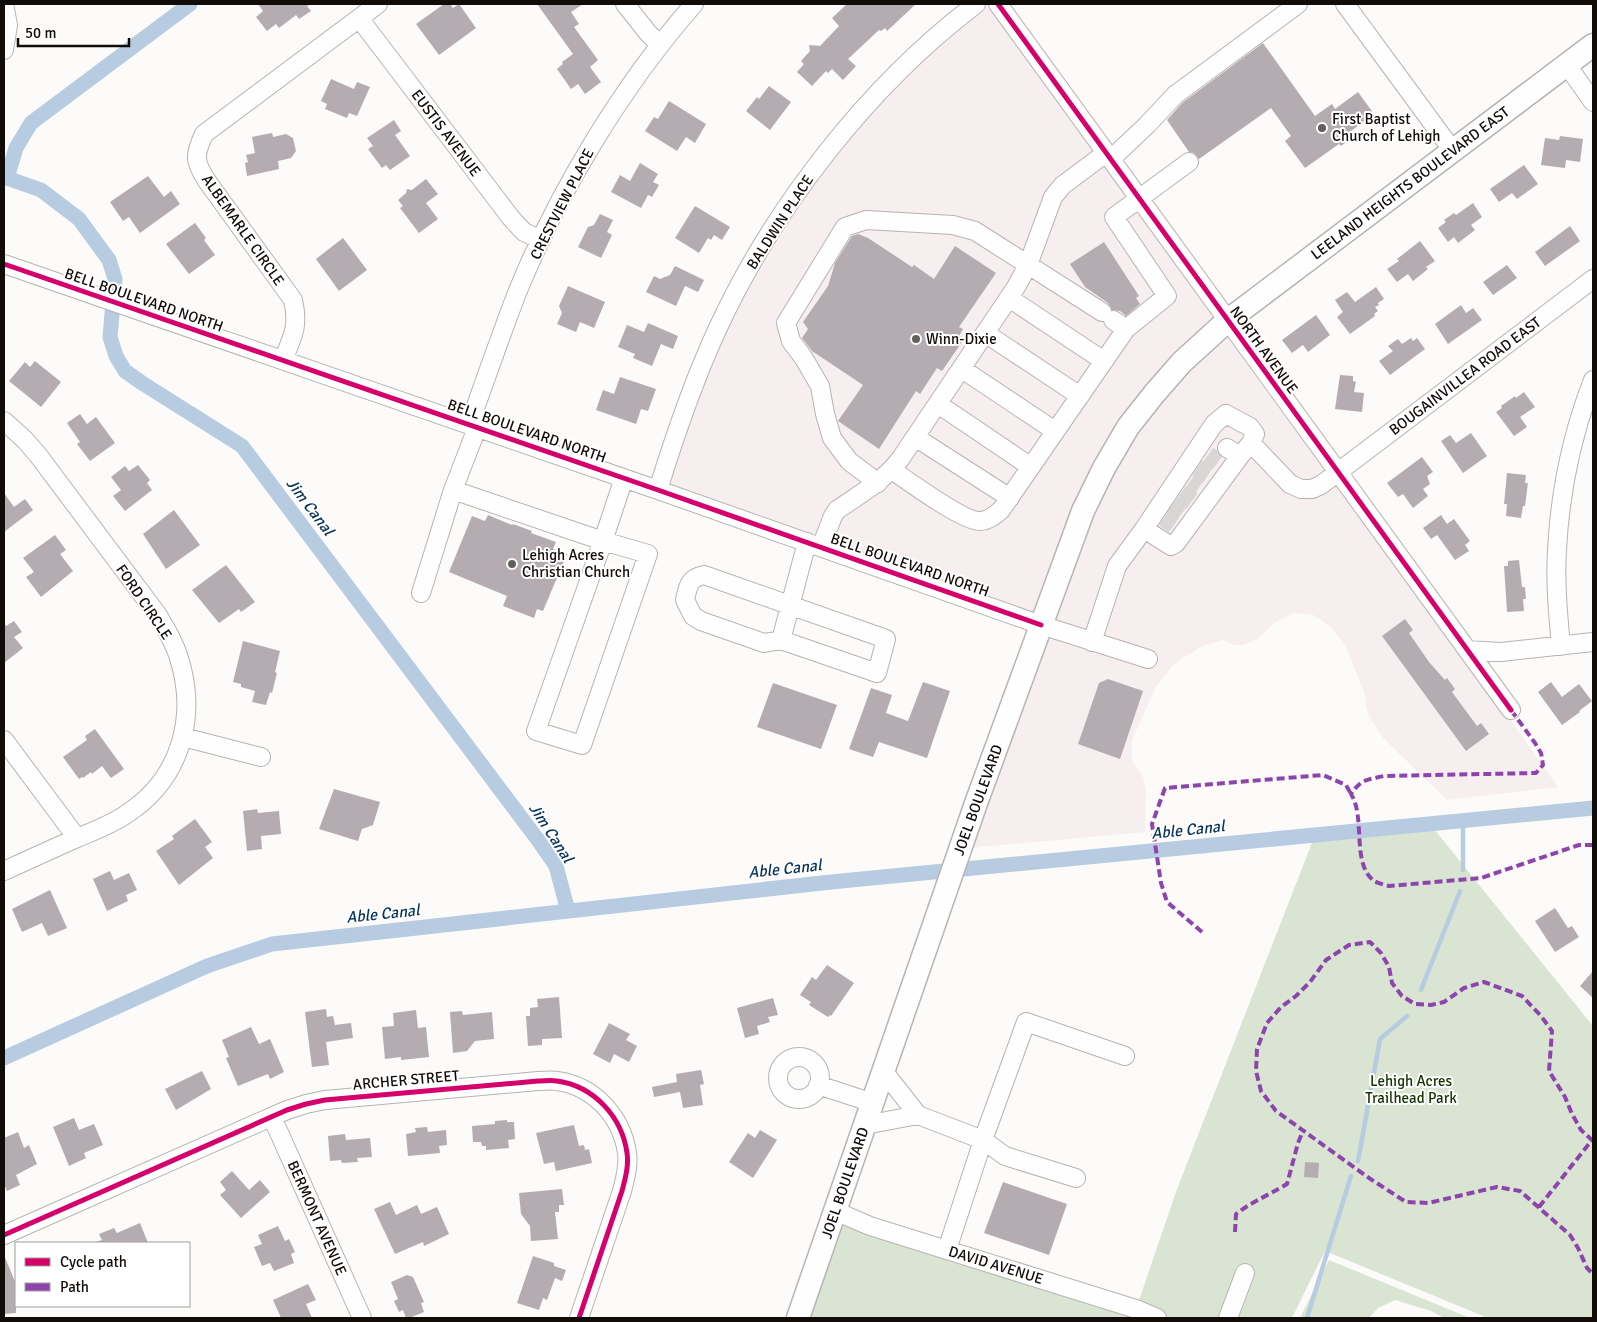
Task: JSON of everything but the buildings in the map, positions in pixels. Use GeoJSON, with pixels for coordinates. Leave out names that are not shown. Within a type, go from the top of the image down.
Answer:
{"type":"FeatureCollection","features":[{"type":"Feature","properties":{"kind":"main road","name":"LEELAND HEIGHTS BOULEVARD EAST"},"geometry":{"type":"LineString","coordinates":[[1227,321],[1593,45]]}},
{"type":"Feature","properties":{"kind":"main road","name":"JOEL BOULEVARD"},"geometry":{"type":"LineString","coordinates":[[798,1318],[963,842],[1083,511],[1104,468],[1128,427],[1182,362],[1227,321]]}},
{"type":"Feature","properties":{"kind":"street"},"geometry":{"type":"LineString","coordinates":[[4,4],[8,25],[4,50]]}},
{"type":"Feature","properties":{"kind":"street","name":"ALBEMARLE CIRCLE"},"geometry":{"type":"LineString","coordinates":[[283,360],[294,333],[296,316],[293,300],[203,174],[199,167],[196,151],[204,134],[378,4]]}},
{"type":"Feature","properties":{"kind":"street"},"geometry":{"type":"LineString","coordinates":[[625,4],[660,45]]}},
{"type":"Feature","properties":{"kind":"street","name":"CRESTVIEW PLACE"},"geometry":{"type":"LineString","coordinates":[[421,593],[473,426],[518,292],[541,240],[580,164],[603,126],[660,45],[694,4]]}},
{"type":"Feature","properties":{"kind":"street","name":"BALDWIN PLACE"},"geometry":{"type":"LineString","coordinates":[[658,490],[683,415],[718,329],[769,234],[803,184],[841,134],[919,53],[976,4]]}},
{"type":"Feature","properties":{"kind":"street","name":"NORTH AVENUE"},"geometry":{"type":"LineString","coordinates":[[998,4],[1510,710]]}},
{"type":"Feature","properties":{"kind":"street"},"geometry":{"type":"LineString","coordinates":[[781,640],[790,605],[814,544],[837,510],[878,483],[892,470],[916,437],[1009,298],[1028,265],[1054,196],[1063,185],[1109,156],[1147,125],[1175,95],[1298,4]]}},
{"type":"Feature","properties":{"kind":"street"},"geometry":{"type":"LineString","coordinates":[[1345,4],[1453,151]]}},
{"type":"Feature","properties":{"kind":"street","name":"EUSTIS AVENUE"},"geometry":{"type":"LineString","coordinates":[[359,18],[511,218],[524,232],[541,240]]}},
{"type":"Feature","properties":{"kind":"street"},"geometry":{"type":"LineString","coordinates":[[1567,65],[1593,102]]}},
{"type":"Feature","properties":{"kind":"street"},"geometry":{"type":"LineString","coordinates":[[1114,320],[1167,296],[1114,217],[1190,162]]}},
{"type":"Feature","properties":{"kind":"street"},"geometry":{"type":"LineString","coordinates":[[878,483],[849,461],[832,438],[824,414],[820,386],[803,357],[790,341],[786,323],[845,227],[866,220],[953,225],[975,231],[1114,320]]}},
{"type":"Feature","properties":{"kind":"street","name":"BELL BOULEVARD NORTH"},"geometry":{"type":"LineString","coordinates":[[4,264],[814,544],[1041,625],[1148,659]]}},
{"type":"Feature","properties":{"kind":"street","name":"BOUGAINVILLEA ROAD EAST"},"geometry":{"type":"LineString","coordinates":[[1251,443],[1290,484],[1312,489],[1321,485],[1593,280]]}},
{"type":"Feature","properties":{"kind":"street"},"geometry":{"type":"LineString","coordinates":[[1009,298],[1104,361]]}},
{"type":"Feature","properties":{"kind":"street"},"geometry":{"type":"LineString","coordinates":[[892,470],[965,518],[980,521],[992,517],[1001,510],[1010,498],[1104,361],[1114,320]]}},
{"type":"Feature","properties":{"kind":"street"},"geometry":{"type":"LineString","coordinates":[[986,333],[1080,396]]}},
{"type":"Feature","properties":{"kind":"street"},"geometry":{"type":"LineString","coordinates":[[962,368],[1055,431]]}},
{"type":"Feature","properties":{"kind":"street"},"geometry":{"type":"LineString","coordinates":[[1561,646],[1557,601],[1557,552],[1560,515],[1566,474],[1576,433],[1593,380]]}},
{"type":"Feature","properties":{"kind":"street"},"geometry":{"type":"LineString","coordinates":[[938,404],[1030,467]]}},
{"type":"Feature","properties":{"kind":"street"},"geometry":{"type":"LineString","coordinates":[[1092,642],[1117,566],[1144,529],[1195,484],[1251,443],[1255,434],[1250,427],[1226,414],[1214,424],[1195,484],[1176,543],[1171,546],[1144,529]]}},
{"type":"Feature","properties":{"kind":"street","name":"FORD CIRCLE"},"geometry":{"type":"LineString","coordinates":[[4,420],[38,455],[157,614],[177,653],[183,675],[186,714],[177,757],[167,775],[142,803],[112,823],[4,871]]}},
{"type":"Feature","properties":{"kind":"street"},"geometry":{"type":"LineString","coordinates":[[916,437],[1010,498]]}},
{"type":"Feature","properties":{"kind":"street"},"geometry":{"type":"LineString","coordinates":[[453,490],[603,541],[648,554],[582,745],[536,731],[603,541],[624,478]]}},
{"type":"Feature","properties":{"kind":"street"},"geometry":{"type":"LineString","coordinates":[[704,575],[886,639],[877,673],[781,640],[764,643],[701,621],[693,616],[687,606],[685,600],[688,585],[696,577],[704,575]]}},
{"type":"Feature","properties":{"kind":"street"},"geometry":{"type":"LineString","coordinates":[[1467,650],[1500,652],[1593,642]]}},
{"type":"Feature","properties":{"kind":"street"},"geometry":{"type":"LineString","coordinates":[[182,737],[261,758]]}},
{"type":"Feature","properties":{"kind":"street"},"geometry":{"type":"LineString","coordinates":[[4,740],[77,838]]}},
{"type":"Feature","properties":{"kind":"street"},"geometry":{"type":"LineString","coordinates":[[947,1250],[983,1140],[1026,1022],[1125,1056]]}},
{"type":"Feature","properties":{"kind":"street"},"geometry":{"type":"LineString","coordinates":[[884,1072],[918,1115],[983,1140],[1005,1156],[1076,1178]]}},
{"type":"Feature","properties":{"kind":"street","name":"ARCHER STREET"},"geometry":{"type":"LineString","coordinates":[[4,1235],[272,1117],[306,1104],[325,1100],[538,1080],[557,1081],[576,1086],[594,1096],[606,1107],[616,1120],[623,1136],[627,1154],[627,1173],[622,1191],[579,1318]]}},
{"type":"Feature","properties":{"kind":"street"},"geometry":{"type":"LineString","coordinates":[[818,1086],[873,1103]]}},
{"type":"Feature","properties":{"kind":"street"},"geometry":{"type":"LineString","coordinates":[[865,1125],[918,1115]]}},
{"type":"Feature","properties":{"kind":"street","name":"BERMONT AVENUE"},"geometry":{"type":"LineString","coordinates":[[272,1117],[362,1318]]}},
{"type":"Feature","properties":{"kind":"street","name":"DAVID AVENUE"},"geometry":{"type":"LineString","coordinates":[[835,1211],[870,1226],[1136,1309],[1158,1318]]}},
{"type":"Feature","properties":{"kind":"street"},"geometry":{"type":"LineString","coordinates":[[1228,1318],[1245,1273]]}},
{"type":"Feature","properties":{"kind":"shaded area"},"geometry":{"type":"Polygon","coordinates":[[[969,4],[989,4],[1095,135],[1222,314],[1175,356],[1036,615],[656,480],[779,209],[969,4]]]}},
{"type":"Feature","properties":{"kind":"shaded area"},"geometry":{"type":"Polygon","coordinates":[[[1232,328],[1558,787],[1447,800],[1383,738],[1368,714],[1364,692],[1347,649],[1331,627],[1313,615],[1294,613],[1274,623],[1259,638],[1244,645],[1233,645],[1223,640],[1202,646],[1174,664],[1156,687],[1132,740],[1132,760],[1143,777],[1146,789],[1145,832],[970,848],[1081,536],[1111,472],[1160,399],[1232,328]]]}},
{"type":"Feature","properties":{"kind":"green space","name":"Lehigh Acres Trailhead Park"},"geometry":{"type":"Polygon","coordinates":[[[1430,824],[1593,1026],[1593,1318],[1488,1318],[1325,1251],[1292,1318],[1157,1318],[1136,1309],[1177,1189],[1315,835],[1430,824]]]}},
{"type":"Feature","properties":{"kind":"green space"},"geometry":{"type":"Polygon","coordinates":[[[840,1222],[1138,1318],[807,1318],[840,1222]]]}},
{"type":"Feature","properties":{"kind":"green space"},"geometry":{"type":"Polygon","coordinates":[[[1329,1260],[1470,1318],[1444,1318],[1431,1311],[1395,1300],[1378,1308],[1369,1318],[1300,1318],[1329,1260]]]}},
{"type":"Feature","properties":{"kind":"waterway"},"geometry":{"type":"LineString","coordinates":[[7,178],[16,148],[31,123],[190,4]]}},
{"type":"Feature","properties":{"kind":"waterway","name":"Jim Canal"},"geometry":{"type":"LineString","coordinates":[[4,177],[41,190],[79,219],[109,260],[115,279],[110,337],[116,356],[125,371],[242,446],[538,840],[556,866],[568,911]]}},
{"type":"Feature","properties":{"kind":"waterway","name":"Able Canal"},"geometry":{"type":"LineString","coordinates":[[4,1058],[207,966],[272,944],[831,882],[1593,808]]}},
{"type":"Feature","properties":{"kind":"waterway"},"geometry":{"type":"LineString","coordinates":[[1463,821],[1463,870]]}},
{"type":"Feature","properties":{"kind":"waterway"},"geometry":{"type":"LineString","coordinates":[[1421,990],[1460,891]]}},
{"type":"Feature","properties":{"kind":"waterway"},"geometry":{"type":"LineString","coordinates":[[1358,1161],[1380,1039],[1407,1016]]}},
{"type":"Feature","properties":{"kind":"waterway"},"geometry":{"type":"LineString","coordinates":[[1307,1318],[1351,1176]]}},
{"type":"Feature","properties":{"kind":"tunnel"},"geometry":{"type":"LineString","coordinates":[[1208,455],[1218,462]]}},
{"type":"Feature","properties":{"kind":"tunnel"},"geometry":{"type":"LineString","coordinates":[[1197,468],[1208,475]]}},
{"type":"Feature","properties":{"kind":"tunnel"},"geometry":{"type":"LineString","coordinates":[[1191,480],[1200,486]]}},
{"type":"Feature","properties":{"kind":"tunnel"},"geometry":{"type":"LineString","coordinates":[[1181,493],[1192,501]]}},
{"type":"Feature","properties":{"kind":"tunnel"},"geometry":{"type":"LineString","coordinates":[[1172,505],[1182,513]]}},
{"type":"Feature","properties":{"kind":"tunnel"},"geometry":{"type":"LineString","coordinates":[[1164,518],[1174,525]]}},
{"type":"Feature","properties":{"kind":"marked path"},"geometry":{"type":"LineString","coordinates":[[1511,710],[1541,753],[1543,765],[1536,773],[1384,776],[1369,779],[1358,785],[1351,794],[1358,815],[1361,852],[1367,873],[1374,881],[1389,886],[1481,878],[1579,845],[1593,845]]}},
{"type":"Feature","properties":{"kind":"marked path"},"geometry":{"type":"LineString","coordinates":[[1202,932],[1167,902],[1161,883],[1152,824],[1165,788],[1323,775],[1346,785],[1351,794]]}},
{"type":"Feature","properties":{"kind":"marked path"},"geometry":{"type":"LineString","coordinates":[[1593,1141],[1581,1130],[1565,1097],[1549,1071],[1552,1031],[1522,996],[1484,982],[1464,988],[1444,1002],[1431,1005],[1415,1004],[1402,996],[1392,983],[1389,967],[1381,953],[1370,942],[1349,945],[1326,960],[1310,982],[1281,1007],[1267,1023],[1257,1049],[1256,1071],[1261,1091],[1276,1111],[1369,1178],[1406,1202],[1428,1203],[1497,1187],[1520,1191],[1570,1235],[1587,1268],[1593,1274]]}},
{"type":"Feature","properties":{"kind":"marked path"},"geometry":{"type":"LineString","coordinates":[[1235,1232],[1236,1214],[1287,1184],[1303,1131]]}},
{"type":"Feature","properties":{"kind":"marked path"},"geometry":{"type":"LineString","coordinates":[[1539,1207],[1592,1140]]}},
{"type":"Feature","properties":{"kind":"cycle path"},"geometry":{"type":"LineString","coordinates":[[998,4],[1511,710]]}},
{"type":"Feature","properties":{"kind":"cycle path"},"geometry":{"type":"LineString","coordinates":[[4,264],[658,490],[1041,625]]}},
{"type":"Feature","properties":{"kind":"cycle path"},"geometry":{"type":"LineString","coordinates":[[4,1235],[287,1110],[306,1104],[325,1100],[538,1081],[557,1081],[583,1089],[604,1105],[619,1127],[627,1153],[622,1191],[579,1318]]}},
{"type":"Feature","properties":{"kind":"place","name":"First Baptist Church of Lehigh"},"geometry":{"type":"Point","coordinates":[1322,128]}},
{"type":"Feature","properties":{"kind":"place","name":"Winn-Dixie"},"geometry":{"type":"Point","coordinates":[916,339]}},
{"type":"Feature","properties":{"kind":"place","name":"Lehigh Acres Christian Church"},"geometry":{"type":"Point","coordinates":[512,564]}}]}
